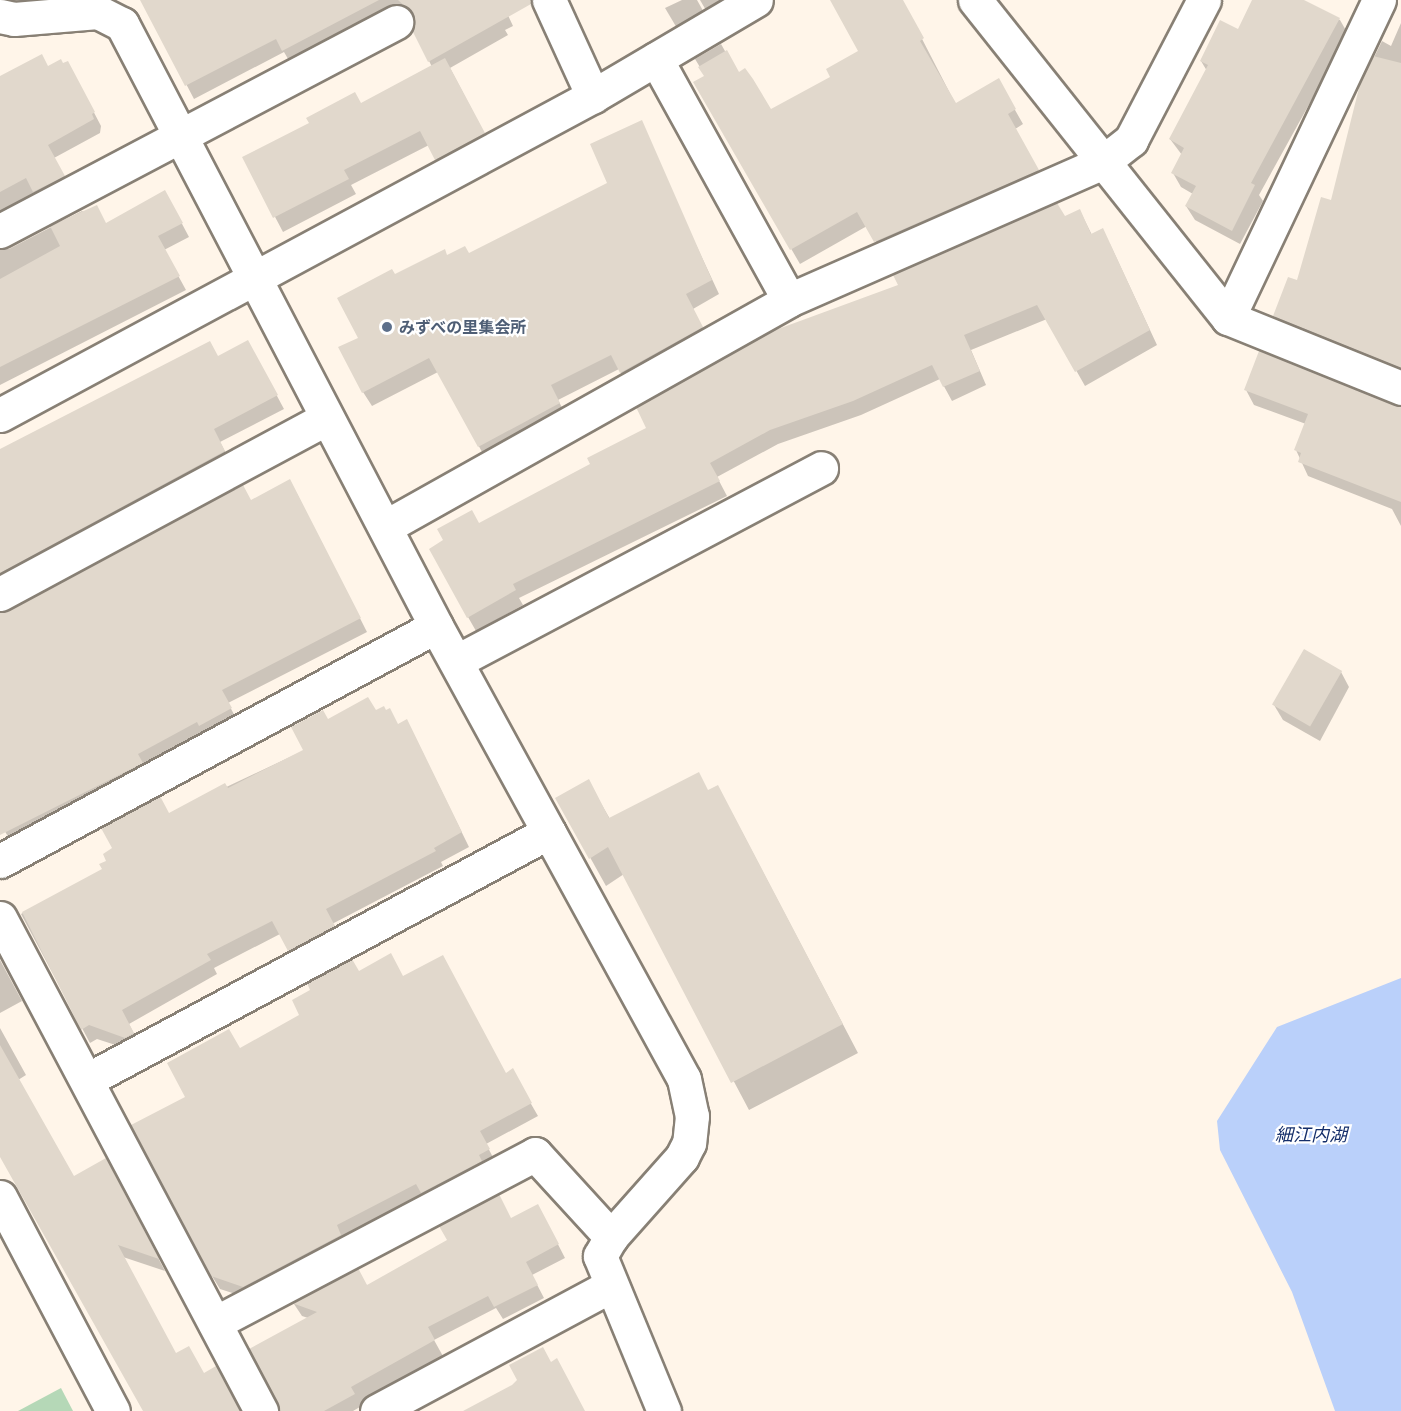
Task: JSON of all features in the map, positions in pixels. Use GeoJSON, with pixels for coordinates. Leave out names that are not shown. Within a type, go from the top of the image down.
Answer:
{"type":"FeatureCollection","features":[{"type":"Feature","properties":{"kind":"street"},"geometry":{"type":"LineString","coordinates":[[549,0],[593,96]]}},
{"type":"Feature","properties":{"kind":"street"},"geometry":{"type":"LineString","coordinates":[[0,415],[254,281],[593,96],[756,0]]}},
{"type":"Feature","properties":{"kind":"street"},"geometry":{"type":"LineString","coordinates":[[975,0],[1228,318],[1401,388]]}},
{"type":"Feature","properties":{"kind":"street"},"geometry":{"type":"LineString","coordinates":[[385,527],[789,300],[1103,162],[1131,140],[1204,0]]}},
{"type":"Feature","properties":{"kind":"street"},"geometry":{"type":"LineString","coordinates":[[1228,318],[1379,0]]}},
{"type":"Feature","properties":{"kind":"street"},"geometry":{"type":"LineString","coordinates":[[0,16],[14,19],[98,12],[111,16],[122,24],[254,281],[436,626],[684,1079],[692,1104],[692,1128],[682,1157],[611,1237],[600,1256],[610,1286],[664,1411]]}},
{"type":"Feature","properties":{"kind":"street"},"geometry":{"type":"LineString","coordinates":[[0,231],[396,22]]}},
{"type":"Feature","properties":{"kind":"street"},"geometry":{"type":"LineString","coordinates":[[656,59],[789,300]]}},
{"type":"Feature","properties":{"kind":"street"},"geometry":{"type":"LineString","coordinates":[[0,594],[327,418]]}},
{"type":"Feature","properties":{"kind":"street"},"geometry":{"type":"LineString","coordinates":[[457,662],[821,468]]}},
{"type":"Feature","properties":{"kind":"street"},"geometry":{"type":"LineString","coordinates":[[0,861],[436,626]]}},
{"type":"Feature","properties":{"kind":"street"},"geometry":{"type":"LineString","coordinates":[[87,1080],[549,832]]}},
{"type":"Feature","properties":{"kind":"street"},"geometry":{"type":"LineString","coordinates":[[0,918],[261,1411]]}},
{"type":"Feature","properties":{"kind":"street"},"geometry":{"type":"LineString","coordinates":[[215,1323],[535,1154],[611,1237]]}},
{"type":"Feature","properties":{"kind":"street"},"geometry":{"type":"LineString","coordinates":[[0,1197],[113,1411]]}},
{"type":"Feature","properties":{"kind":"street"},"geometry":{"type":"LineString","coordinates":[[377,1411],[610,1286]]}},
{"type":"Feature","properties":{"kind":"green space"},"geometry":{"type":"Polygon","coordinates":[[[61,1388],[73,1411],[18,1411],[61,1388]]]}},
{"type":"Feature","properties":{"kind":"water","name":"細江内湖"},"geometry":{"type":"Polygon","coordinates":[[[1401,978],[1401,1411],[1335,1411],[1292,1292],[1220,1150],[1217,1121],[1277,1027],[1401,978]]]}},
{"type":"Feature","properties":{"kind":"building"},"geometry":{"type":"Polygon","coordinates":[[[140,0],[379,0],[282,51],[276,39],[185,86],[140,0]]]}},
{"type":"Feature","properties":{"kind":"building"},"geometry":{"type":"Polygon","coordinates":[[[398,0],[531,0],[531,4],[428,62],[412,30],[413,14],[398,0]]]}},
{"type":"Feature","properties":{"kind":"building"},"geometry":{"type":"Polygon","coordinates":[[[830,0],[903,0],[924,38],[920,41],[956,103],[999,78],[1016,109],[1008,114],[1039,170],[874,242],[857,212],[790,250],[693,82],[704,76],[698,67],[727,50],[739,72],[745,68],[771,109],[830,77],[826,69],[858,51],[830,0]]]}},
{"type":"Feature","properties":{"kind":"building"},"geometry":{"type":"Polygon","coordinates":[[[1252,0],[1304,0],[1340,18],[1251,183],[1255,185],[1232,231],[1185,206],[1196,186],[1171,173],[1184,148],[1169,139],[1208,65],[1200,61],[1220,20],[1238,29],[1252,0]]]}},
{"type":"Feature","properties":{"kind":"building"},"geometry":{"type":"Polygon","coordinates":[[[42,54],[48,66],[61,59],[63,63],[68,61],[95,112],[92,114],[94,119],[48,145],[65,176],[33,192],[26,178],[0,192],[0,76],[42,54]]]}},
{"type":"Feature","properties":{"kind":"building"},"geometry":{"type":"Polygon","coordinates":[[[1373,56],[1401,63],[1401,368],[1273,316],[1288,277],[1297,280],[1321,197],[1331,200],[1360,84],[1373,56]]]}},
{"type":"Feature","properties":{"kind":"building"},"geometry":{"type":"Polygon","coordinates":[[[445,58],[485,133],[435,160],[420,131],[344,170],[349,179],[273,218],[242,157],[309,123],[306,118],[355,92],[361,103],[445,58]]]}},
{"type":"Feature","properties":{"kind":"building"},"geometry":{"type":"Polygon","coordinates":[[[642,120],[712,280],[686,294],[703,327],[620,373],[611,355],[551,385],[560,403],[478,447],[429,358],[362,393],[338,347],[358,338],[337,298],[392,269],[395,274],[445,249],[447,255],[465,246],[469,253],[607,183],[590,144],[642,120]]]}},
{"type":"Feature","properties":{"kind":"building"},"geometry":{"type":"Polygon","coordinates":[[[165,190],[183,223],[158,236],[180,276],[0,367],[0,279],[60,246],[50,226],[97,205],[106,223],[165,190]]]}},
{"type":"Feature","properties":{"kind":"building"},"geometry":{"type":"Polygon","coordinates":[[[1057,203],[1065,216],[1080,209],[1091,234],[1103,228],[1150,330],[1075,372],[1037,305],[964,335],[980,371],[943,387],[932,365],[853,401],[770,430],[710,463],[720,481],[513,584],[516,590],[467,618],[429,549],[443,540],[437,529],[472,510],[479,523],[590,464],[587,458],[646,428],[636,407],[770,332],[898,285],[893,275],[1057,203]]]}},
{"type":"Feature","properties":{"kind":"building"},"geometry":{"type":"Polygon","coordinates":[[[248,340],[278,395],[214,429],[225,451],[0,573],[0,449],[210,341],[218,356],[248,340]]]}},
{"type":"Feature","properties":{"kind":"building"},"geometry":{"type":"Polygon","coordinates":[[[1259,351],[1401,406],[1401,502],[1298,462],[1301,453],[1294,450],[1308,414],[1244,390],[1259,351]]]}},
{"type":"Feature","properties":{"kind":"building"},"geometry":{"type":"Polygon","coordinates":[[[290,479],[361,618],[222,690],[232,708],[199,726],[197,722],[138,754],[143,763],[0,835],[0,613],[243,485],[251,500],[290,479]]]}},
{"type":"Feature","properties":{"kind":"building"},"geometry":{"type":"Polygon","coordinates":[[[1304,649],[1342,671],[1310,726],[1272,704],[1304,649]]]}},
{"type":"Feature","properties":{"kind":"building"},"geometry":{"type":"Polygon","coordinates":[[[368,697],[376,710],[384,706],[386,710],[390,708],[398,724],[407,719],[462,832],[434,848],[436,851],[326,909],[335,926],[288,951],[272,921],[207,954],[211,960],[122,1010],[134,1033],[125,1038],[89,1025],[81,1030],[22,912],[102,869],[99,864],[106,861],[103,854],[112,848],[101,828],[160,796],[169,813],[225,783],[228,788],[303,750],[291,727],[323,710],[328,719],[368,697]]]}},
{"type":"Feature","properties":{"kind":"building"},"geometry":{"type":"Polygon","coordinates":[[[699,772],[708,790],[718,785],[843,1024],[731,1083],[608,847],[589,859],[555,798],[589,779],[609,818],[699,772]]]}},
{"type":"Feature","properties":{"kind":"building"},"geometry":{"type":"Polygon","coordinates":[[[391,953],[403,976],[443,955],[506,1073],[513,1068],[532,1103],[480,1131],[490,1149],[479,1155],[482,1161],[421,1193],[416,1184],[337,1225],[341,1235],[243,1287],[211,1276],[131,1125],[185,1097],[167,1063],[229,1029],[240,1048],[299,1015],[292,1000],[310,990],[307,983],[352,959],[359,971],[391,953]]]}},
{"type":"Feature","properties":{"kind":"building"},"geometry":{"type":"Polygon","coordinates":[[[0,1045],[74,1176],[106,1158],[159,1259],[118,1245],[176,1353],[189,1346],[204,1373],[216,1366],[240,1411],[143,1411],[0,1157],[0,1045]]]}},
{"type":"Feature","properties":{"kind":"building"},"geometry":{"type":"Polygon","coordinates":[[[499,1194],[511,1218],[538,1204],[559,1244],[526,1262],[538,1285],[494,1307],[488,1296],[428,1327],[435,1340],[351,1387],[355,1394],[324,1411],[280,1411],[249,1349],[317,1312],[292,1303],[358,1268],[367,1285],[447,1240],[439,1226],[499,1194]]]}},
{"type":"Feature","properties":{"kind":"building"},"geometry":{"type":"Polygon","coordinates":[[[543,1347],[551,1362],[557,1358],[585,1411],[463,1411],[512,1385],[517,1380],[509,1365],[543,1347]]]}},
{"type":"Feature","properties":{"kind":"place","name":"みずべの里集会所"},"geometry":{"type":"Point","coordinates":[387,327]}}]}
